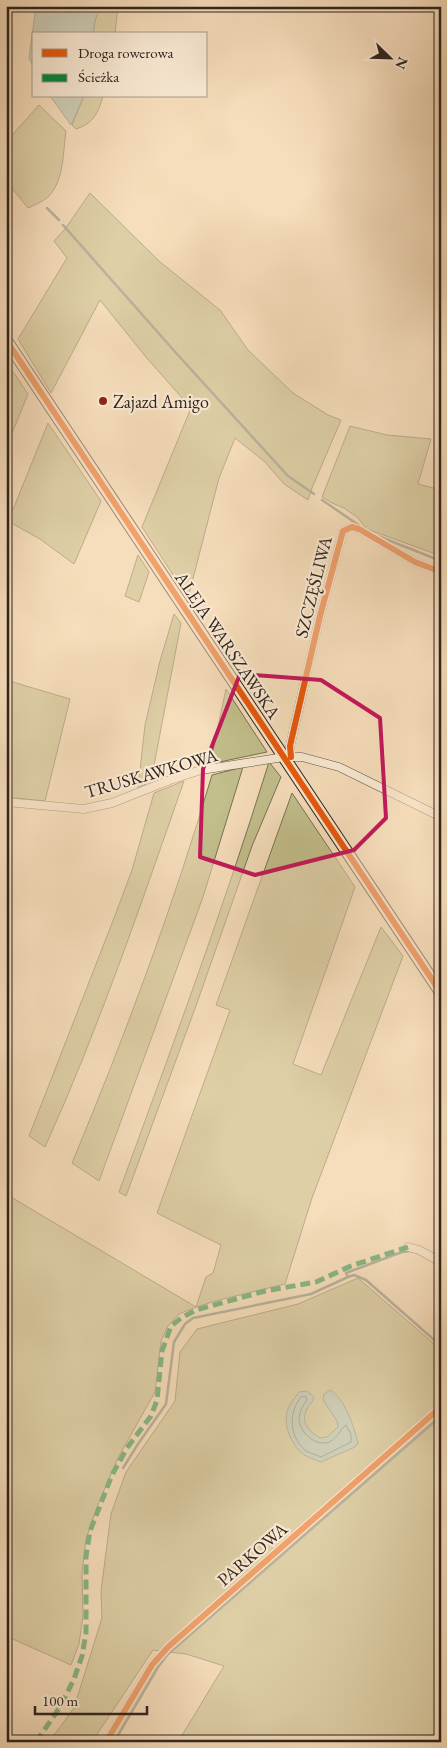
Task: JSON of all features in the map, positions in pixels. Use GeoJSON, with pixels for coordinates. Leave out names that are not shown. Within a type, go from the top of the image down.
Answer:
{"type":"FeatureCollection","features":[{"type":"Feature","properties":{"kind":"street","name":"ALEJA WARSZAWSKA"},"geometry":{"type":"LineString","coordinates":[[6,340],[288,757],[441,993]]}},
{"type":"Feature","properties":{"kind":"street","name":"SZCZĘŚLIWA"},"geometry":{"type":"LineString","coordinates":[[288,757],[320,616],[343,531],[352,527],[359,529],[415,562],[441,572]]}},
{"type":"Feature","properties":{"kind":"street","name":"TRUSKAWKOWA"},"geometry":{"type":"LineString","coordinates":[[6,802],[84,809],[112,802],[201,770],[288,757],[302,758],[339,767],[441,816]]}},
{"type":"Feature","properties":{"kind":"street"},"geometry":{"type":"LineString","coordinates":[[408,1247],[419,1250],[441,1262]]}},
{"type":"Feature","properties":{"kind":"street","name":"PARKOWA"},"geometry":{"type":"LineString","coordinates":[[106,1742],[152,1665],[168,1647],[441,1408]]}},
{"type":"Feature","properties":{"kind":"highlighted area"},"geometry":{"type":"Polygon","coordinates":[[[240,674],[321,680],[380,718],[386,818],[354,850],[255,875],[200,857],[203,769],[240,674]]]}},
{"type":"Feature","properties":{"kind":"shaded area"},"geometry":{"type":"Polygon","coordinates":[[[100,6],[118,6],[115,32],[93,32],[100,6]]]}},
{"type":"Feature","properties":{"kind":"shaded area"},"geometry":{"type":"Polygon","coordinates":[[[83,98],[102,98],[94,117],[87,124],[76,129],[72,125],[83,98]]]}},
{"type":"Feature","properties":{"kind":"shaded area"},"geometry":{"type":"Polygon","coordinates":[[[39,105],[66,131],[58,182],[45,200],[28,208],[11,187],[6,191],[6,142],[39,105]]]}},
{"type":"Feature","properties":{"kind":"shaded area"},"geometry":{"type":"Polygon","coordinates":[[[90,193],[159,261],[220,310],[248,350],[293,393],[328,415],[341,420],[308,500],[284,484],[265,462],[235,438],[219,478],[188,598],[142,527],[191,408],[145,356],[100,300],[51,393],[18,339],[67,258],[54,241],[65,229],[90,193]]]}},
{"type":"Feature","properties":{"kind":"shaded area"},"geometry":{"type":"Polygon","coordinates":[[[6,361],[28,394],[6,448],[6,361]]]}},
{"type":"Feature","properties":{"kind":"shaded area"},"geometry":{"type":"Polygon","coordinates":[[[48,423],[101,501],[74,564],[40,539],[6,520],[6,515],[10,517],[48,423]]]}},
{"type":"Feature","properties":{"kind":"shaded area"},"geometry":{"type":"Polygon","coordinates":[[[350,426],[387,435],[431,439],[418,484],[441,490],[441,556],[367,529],[357,517],[322,497],[350,426]]]}},
{"type":"Feature","properties":{"kind":"shaded area"},"geometry":{"type":"Polygon","coordinates":[[[138,555],[149,572],[139,602],[125,596],[138,555]]]}},
{"type":"Feature","properties":{"kind":"shaded area"},"geometry":{"type":"Polygon","coordinates":[[[174,614],[181,623],[151,781],[138,788],[145,725],[160,661],[174,614]]]}},
{"type":"Feature","properties":{"kind":"shaded area"},"geometry":{"type":"Polygon","coordinates":[[[6,680],[70,699],[45,801],[6,797],[6,680]]]}},
{"type":"Feature","properties":{"kind":"shaded area"},"geometry":{"type":"Polygon","coordinates":[[[226,689],[267,752],[210,764],[226,689]]]}},
{"type":"Feature","properties":{"kind":"shaded area"},"geometry":{"type":"Polygon","coordinates":[[[269,762],[281,777],[252,846],[126,1196],[119,1192],[215,924],[269,762]]]}},
{"type":"Feature","properties":{"kind":"shaded area"},"geometry":{"type":"Polygon","coordinates":[[[243,767],[203,897],[99,1181],[72,1163],[147,971],[212,775],[243,767]]]}},
{"type":"Feature","properties":{"kind":"shaded area"},"geometry":{"type":"Polygon","coordinates":[[[184,781],[101,1011],[45,1147],[29,1136],[132,870],[154,793],[184,781]]]}},
{"type":"Feature","properties":{"kind":"shaded area"},"geometry":{"type":"Polygon","coordinates":[[[292,793],[355,887],[293,1064],[321,1075],[381,927],[403,956],[312,1198],[285,1284],[196,1307],[206,1277],[213,1273],[221,1245],[157,1213],[230,1010],[216,1005],[292,793]]]}},
{"type":"Feature","properties":{"kind":"shaded area"},"geometry":{"type":"Polygon","coordinates":[[[6,1194],[196,1307],[179,1314],[168,1326],[161,1341],[155,1392],[119,1456],[99,1502],[86,1539],[82,1572],[83,1616],[79,1644],[71,1665],[6,1636],[6,1194]]]}},
{"type":"Feature","properties":{"kind":"shaded area"},"geometry":{"type":"Polygon","coordinates":[[[358,1278],[441,1350],[441,1742],[178,1742],[224,1666],[186,1654],[153,1650],[92,1742],[49,1742],[74,1708],[102,1618],[101,1591],[111,1514],[126,1472],[175,1401],[180,1352],[197,1329],[298,1304],[358,1278]]]}},
{"type":"Feature","properties":{"kind":"water"},"geometry":{"type":"Polygon","coordinates":[[[36,6],[100,6],[93,32],[32,32],[36,6]]]}},
{"type":"Feature","properties":{"kind":"water"},"geometry":{"type":"Polygon","coordinates":[[[32,36],[32,64],[29,58],[32,36]]]}},
{"type":"Feature","properties":{"kind":"water"},"geometry":{"type":"Polygon","coordinates":[[[51,98],[83,98],[71,125],[51,98]]]}},
{"type":"Feature","properties":{"kind":"water"},"geometry":{"type":"Polygon","coordinates":[[[330,1390],[340,1399],[344,1406],[358,1443],[355,1447],[321,1462],[306,1456],[296,1447],[287,1428],[286,1415],[299,1392],[307,1391],[314,1397],[306,1411],[305,1420],[307,1427],[320,1438],[327,1437],[338,1427],[337,1421],[323,1400],[324,1394],[330,1390]]]}},
{"type":"Feature","properties":{"kind":"waterway"},"geometry":{"type":"LineString","coordinates":[[47,208],[59,220]]}},
{"type":"Feature","properties":{"kind":"waterway"},"geometry":{"type":"LineString","coordinates":[[63,225],[288,476],[314,494]]}},
{"type":"Feature","properties":{"kind":"waterway"},"geometry":{"type":"LineString","coordinates":[[322,500],[360,526]]}},
{"type":"Feature","properties":{"kind":"waterway"},"geometry":{"type":"LineString","coordinates":[[378,536],[441,561]]}},
{"type":"Feature","properties":{"kind":"waterway"},"geometry":{"type":"LineString","coordinates":[[410,1251],[402,1252],[346,1273],[348,1277],[354,1275],[366,1280],[441,1346]]}},
{"type":"Feature","properties":{"kind":"waterway"},"geometry":{"type":"LineString","coordinates":[[123,1468],[166,1404],[174,1342],[185,1324],[193,1318],[311,1294],[348,1277]]}},
{"type":"Feature","properties":{"kind":"waterway"},"geometry":{"type":"LineString","coordinates":[[114,1742],[158,1667],[168,1654],[441,1416]]}},
{"type":"Feature","properties":{"kind":"marked path"},"geometry":{"type":"LineString","coordinates":[[36,1742],[60,1707],[74,1679],[82,1656],[86,1633],[86,1556],[90,1531],[112,1475],[127,1448],[151,1416],[157,1400],[162,1351],[171,1326],[196,1310],[265,1291],[316,1282],[351,1266],[408,1247]]}},
{"type":"Feature","properties":{"kind":"cycle path"},"geometry":{"type":"LineString","coordinates":[[6,340],[441,993]]}},
{"type":"Feature","properties":{"kind":"cycle path"},"geometry":{"type":"LineString","coordinates":[[291,757],[290,746],[320,616],[343,531],[352,527],[359,529],[415,562],[441,572]]}},
{"type":"Feature","properties":{"kind":"cycle path"},"geometry":{"type":"LineString","coordinates":[[106,1742],[152,1665],[168,1647],[441,1407]]}},
{"type":"Feature","properties":{"kind":"place","name":"Zajazd Amigo"},"geometry":{"type":"Point","coordinates":[103,401]}}]}
